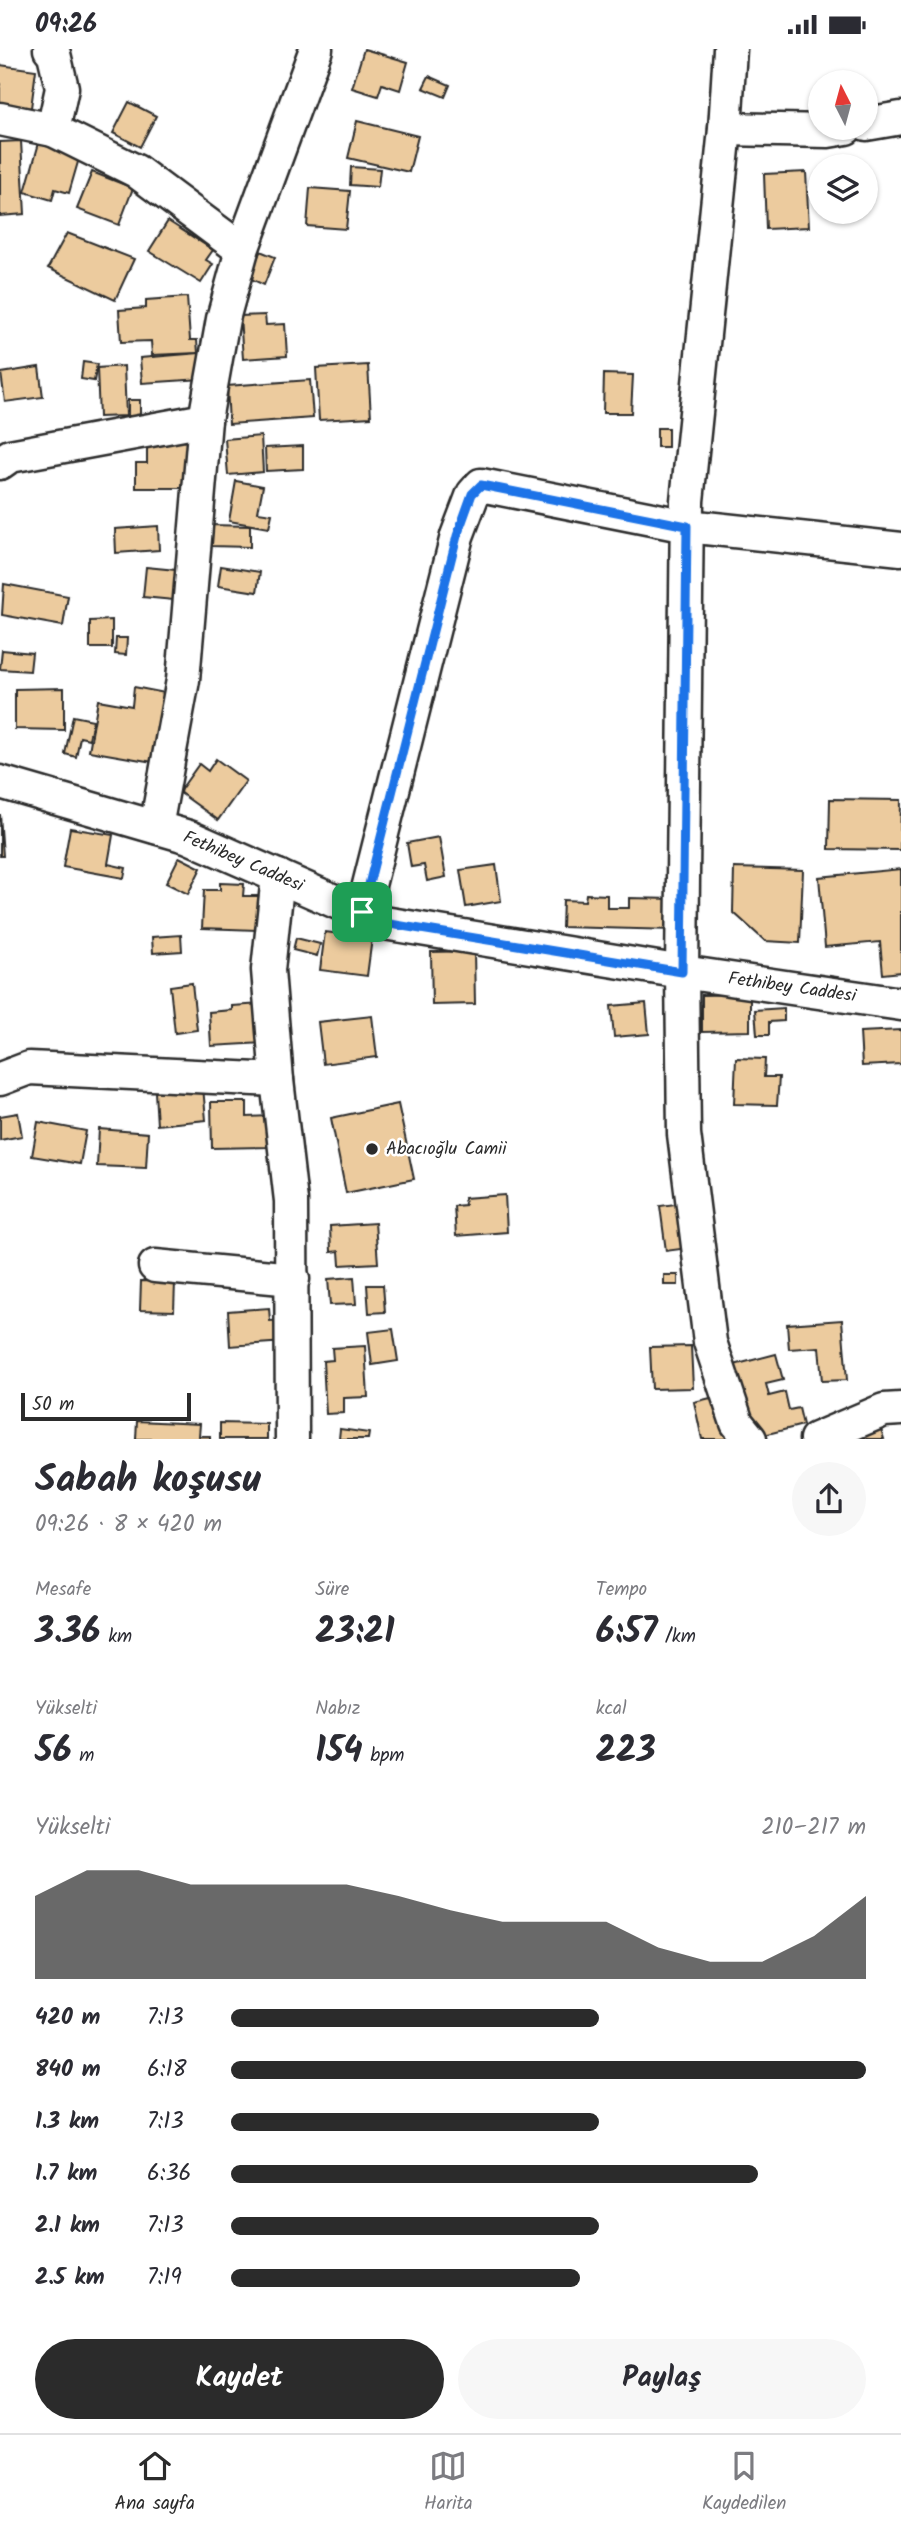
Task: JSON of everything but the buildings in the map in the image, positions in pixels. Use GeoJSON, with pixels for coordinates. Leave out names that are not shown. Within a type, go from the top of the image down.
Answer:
{"type":"FeatureCollection","features":[{"type":"Feature","properties":{"kind":"street"},"geometry":{"type":"LineString","coordinates":[[50,49],[54,54],[62,88],[53,130]]}},
{"type":"Feature","properties":{"kind":"street"},"geometry":{"type":"LineString","coordinates":[[156,827],[183,680],[205,420],[223,319],[242,250],[316,49]]}},
{"type":"Feature","properties":{"kind":"street"},"geometry":{"type":"LineString","coordinates":[[730,49],[725,129],[687,501],[682,972],[684,1134],[710,1342],[737,1423],[750,1439]]}},
{"type":"Feature","properties":{"kind":"street"},"geometry":{"type":"LineString","coordinates":[[878,122],[901,118]]}},
{"type":"Feature","properties":{"kind":"street"},"geometry":{"type":"LineString","coordinates":[[0,119],[53,130],[136,171],[242,250]]}},
{"type":"Feature","properties":{"kind":"street"},"geometry":{"type":"LineString","coordinates":[[725,129],[808,131]]}},
{"type":"Feature","properties":{"kind":"street"},"geometry":{"type":"LineString","coordinates":[[0,463],[10,457],[205,420]]}},
{"type":"Feature","properties":{"kind":"street"},"geometry":{"type":"LineString","coordinates":[[362,912],[457,536],[472,494],[481,485],[687,526],[901,549]]}},
{"type":"Feature","properties":{"kind":"street","name":"Fethibey Caddesi"},"geometry":{"type":"LineString","coordinates":[[0,782],[189,837],[384,923],[682,972],[901,1004]]}},
{"type":"Feature","properties":{"kind":"street"},"geometry":{"type":"LineString","coordinates":[[278,876],[268,970],[291,1201],[292,1439]]}},
{"type":"Feature","properties":{"kind":"street"},"geometry":{"type":"LineString","coordinates":[[0,1079],[29,1068],[277,1080]]}},
{"type":"Feature","properties":{"kind":"street"},"geometry":{"type":"LineString","coordinates":[[155,1266],[293,1279]]}},
{"type":"Feature","properties":{"kind":"street"},"geometry":{"type":"LineString","coordinates":[[816,1439],[884,1410],[901,1409]]}},
{"type":"Feature","properties":{"kind":"place","name":"Abacıoğlu Camii"},"geometry":{"type":"Point","coordinates":[372,1149]}},
{"type":"Feature","properties":{"kind":"route"},"geometry":{"type":"LineString","coordinates":[[481,485],[687,526],[682,972],[384,923],[362,912],[457,536],[472,494],[481,485]]}}]}
